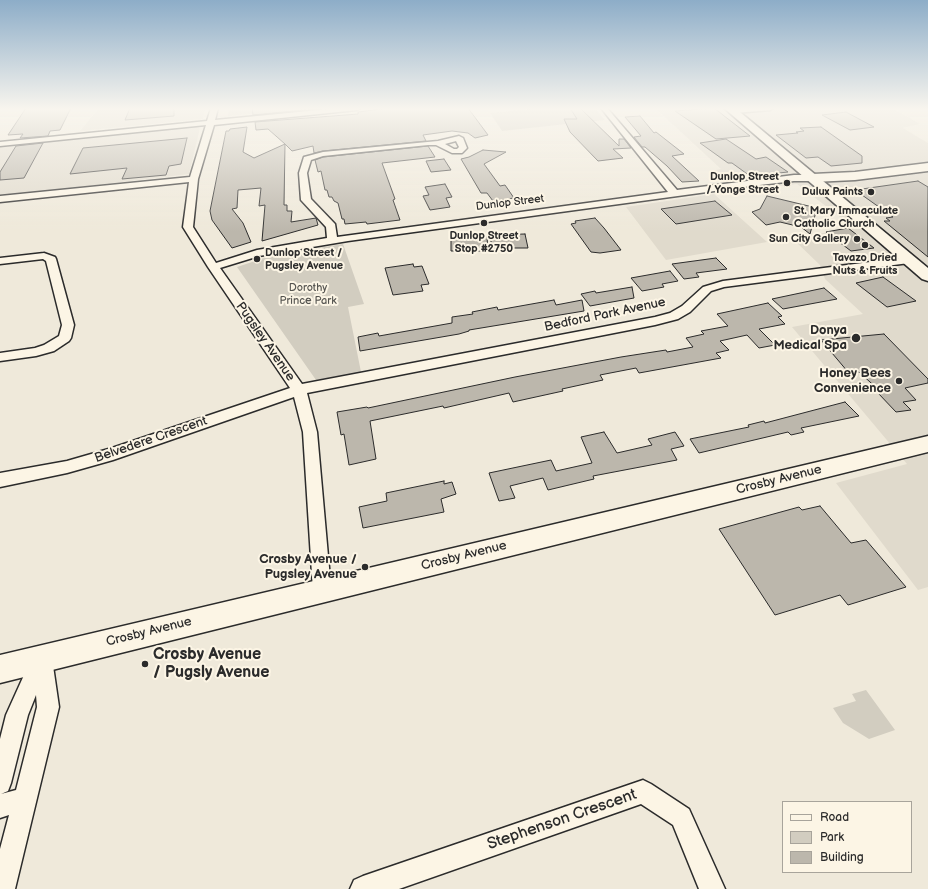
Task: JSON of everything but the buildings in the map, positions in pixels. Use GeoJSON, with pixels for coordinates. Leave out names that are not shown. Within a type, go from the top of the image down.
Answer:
{"type":"FeatureCollection","features":[{"type":"Feature","properties":{"kind":"main road"},"geometry":{"type":"LineString","coordinates":[[779,149],[928,276]]}},
{"type":"Feature","properties":{"kind":"street","name":"Pugsley Avenue"},"geometry":{"type":"LineString","coordinates":[[203,149],[194,179],[188,227],[213,267],[298,390],[310,432],[322,590]]}},
{"type":"Feature","properties":{"kind":"street"},"geometry":{"type":"LineString","coordinates":[[332,240],[331,226],[306,200],[303,173],[307,159],[323,154],[366,149]]}},
{"type":"Feature","properties":{"kind":"street"},"geometry":{"type":"LineString","coordinates":[[638,149],[674,193]]}},
{"type":"Feature","properties":{"kind":"street"},"geometry":{"type":"LineString","coordinates":[[813,178],[855,176],[928,167]]}},
{"type":"Feature","properties":{"kind":"street","name":"Dunlop Street"},"geometry":{"type":"LineString","coordinates":[[213,267],[257,253],[332,240],[750,183],[794,178],[813,178]]}},
{"type":"Feature","properties":{"kind":"street"},"geometry":{"type":"LineString","coordinates":[[0,199],[194,179]]}},
{"type":"Feature","properties":{"kind":"street"},"geometry":{"type":"LineString","coordinates":[[0,261],[44,256],[51,259],[68,325],[65,338],[50,348],[36,352],[0,357]]}},
{"type":"Feature","properties":{"kind":"street","name":"Bedford Park Avenue"},"geometry":{"type":"LineString","coordinates":[[298,390],[655,322],[674,316],[686,309],[707,289],[723,284],[909,260]]}},
{"type":"Feature","properties":{"kind":"street","name":"Belvedere Crescent"},"geometry":{"type":"LineString","coordinates":[[0,480],[67,467],[114,454],[270,398],[298,390]]}},
{"type":"Feature","properties":{"kind":"street","name":"Crosby Avenue"},"geometry":{"type":"LineString","coordinates":[[0,669],[928,444]]}},
{"type":"Feature","properties":{"kind":"street"},"geometry":{"type":"LineString","coordinates":[[0,783],[17,715],[42,659]]}},
{"type":"Feature","properties":{"kind":"street"},"geometry":{"type":"LineString","coordinates":[[2,889],[48,707],[42,659]]}},
{"type":"Feature","properties":{"kind":"street","name":"Stephenson Crescent"},"geometry":{"type":"LineString","coordinates":[[363,889],[643,792],[681,817],[712,889]]}},
{"type":"Feature","properties":{"kind":"street"},"geometry":{"type":"LineString","coordinates":[[0,806],[26,798]]}},
{"type":"Feature","properties":{"kind":"shaded area"},"geometry":{"type":"Polygon","coordinates":[[[0,149],[195,149],[189,174],[0,195],[0,149]]]}},
{"type":"Feature","properties":{"kind":"shaded area"},"geometry":{"type":"Polygon","coordinates":[[[700,149],[928,149],[928,587],[918,590],[836,483],[907,464],[792,327],[863,314],[825,279],[820,265],[793,239],[853,227],[797,184],[733,191],[710,171],[721,169],[700,149]]]}},
{"type":"Feature","properties":{"kind":"shaded area"},"geometry":{"type":"Polygon","coordinates":[[[714,194],[767,242],[666,260],[626,207],[714,194]]]}},
{"type":"Feature","properties":{"kind":"green space","name":"Dorothy Prince Park"},"geometry":{"type":"Polygon","coordinates":[[[343,244],[364,304],[348,307],[361,372],[316,380],[237,267],[270,256],[343,244]]]}},
{"type":"Feature","properties":{"kind":"green space"},"geometry":{"type":"Polygon","coordinates":[[[866,690],[895,730],[869,739],[843,723],[833,708],[856,701],[852,694],[866,690]]]}},
{"type":"Feature","properties":{"kind":"place","name":"Dunlop Street / Yonge Street"},"geometry":{"type":"Point","coordinates":[787,183]}},
{"type":"Feature","properties":{"kind":"place","name":"Dulux Paints"},"geometry":{"type":"Point","coordinates":[871,192]}},
{"type":"Feature","properties":{"kind":"place","name":"St. Mary Immaculate Catholic Church"},"geometry":{"type":"Point","coordinates":[786,217]}},
{"type":"Feature","properties":{"kind":"place","name":"Dunlop Street Stop #2750"},"geometry":{"type":"Point","coordinates":[484,223]}},
{"type":"Feature","properties":{"kind":"place","name":"Sun City Gallery"},"geometry":{"type":"Point","coordinates":[857,239]}},
{"type":"Feature","properties":{"kind":"place","name":"Tavazo Dried Nuts & Fruits"},"geometry":{"type":"Point","coordinates":[865,245]}},
{"type":"Feature","properties":{"kind":"place","name":"Dunlop Street / Pugsley Avenue"},"geometry":{"type":"Point","coordinates":[257,259]}},
{"type":"Feature","properties":{"kind":"place","name":"Donya Medical Spa"},"geometry":{"type":"Point","coordinates":[856,338]}},
{"type":"Feature","properties":{"kind":"place","name":"Honey Bees Convenience"},"geometry":{"type":"Point","coordinates":[899,381]}},
{"type":"Feature","properties":{"kind":"place","name":"Crosby Avenue / Pugsley Avenue"},"geometry":{"type":"Point","coordinates":[365,567]}},
{"type":"Feature","properties":{"kind":"place","name":"Crosby Avenue / Pugsly Avenue"},"geometry":{"type":"Point","coordinates":[145,664]}}]}
